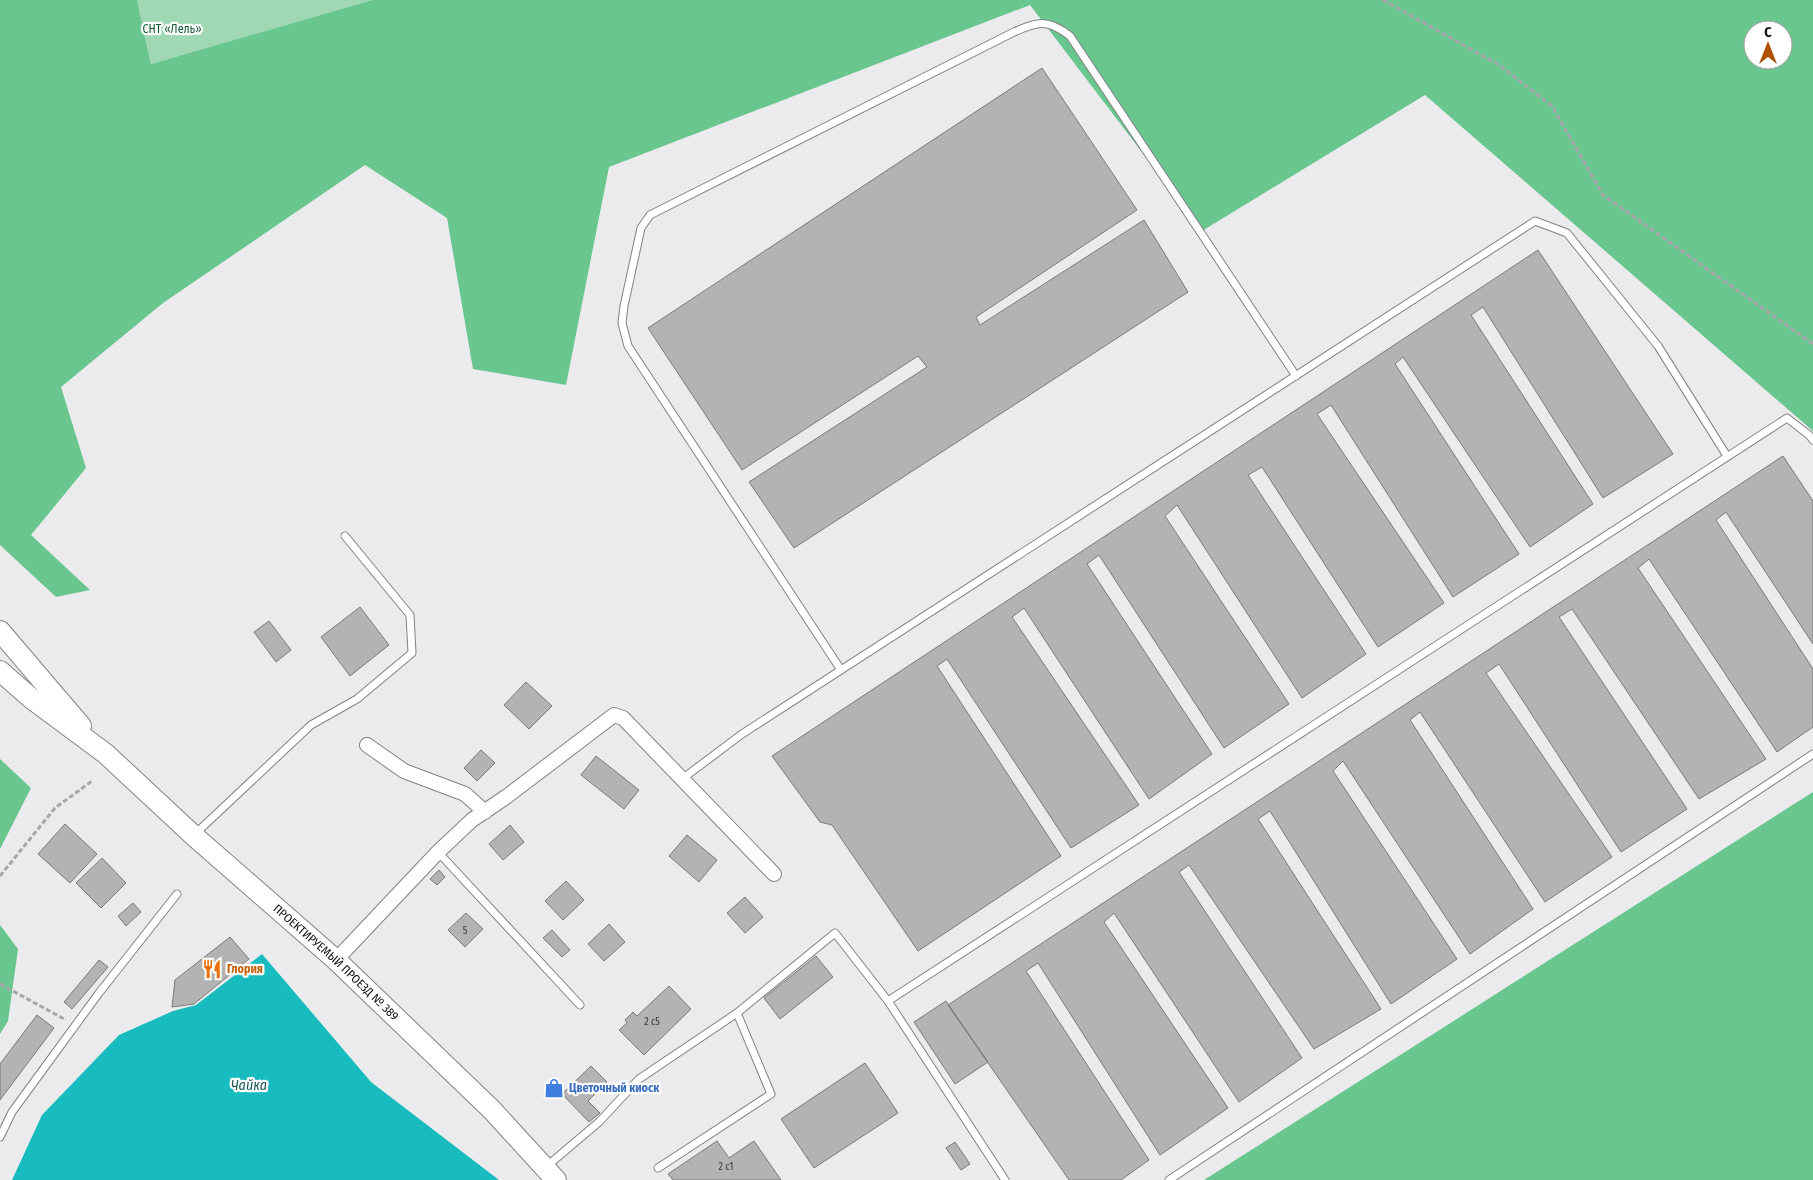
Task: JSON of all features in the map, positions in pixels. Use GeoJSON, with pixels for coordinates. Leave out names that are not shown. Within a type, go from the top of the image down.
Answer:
{"type":"FeatureCollection","features":[{"type":"Feature","properties":{"kind":"main road","name":"ПРОЕКТИРУЕМЫЙ ПРОЕЗД № 389"},"geometry":{"type":"LineString","coordinates":[[0,632],[106,754],[194,836],[336,960],[492,1110],[550,1174]]}},
{"type":"Feature","properties":{"kind":"main road","name":"ПРОЕКТИРУЕМЫЙ ПРОЕЗД № 389"},"geometry":{"type":"LineString","coordinates":[[0,671],[32,699],[106,754]]}},
{"type":"Feature","properties":{"kind":"street"},"geometry":{"type":"LineString","coordinates":[[336,960],[438,852],[485,812],[614,715],[623,718],[774,874]]}},
{"type":"Feature","properties":{"kind":"street"},"geometry":{"type":"LineString","coordinates":[[367,745],[404,771],[464,794],[485,812]]}},
{"type":"Feature","properties":{"kind":"lane"},"geometry":{"type":"LineString","coordinates":[[841,670],[628,346],[622,324],[624,306],[641,228],[650,215],[1014,32],[1034,23],[1056,24],[1070,36],[1296,376]]}},
{"type":"Feature","properties":{"kind":"lane"},"geometry":{"type":"LineString","coordinates":[[682,779],[742,734],[1535,221],[1568,233],[1658,346],[1727,456]]}},
{"type":"Feature","properties":{"kind":"lane"},"geometry":{"type":"LineString","coordinates":[[888,1001],[1787,418],[1810,435],[1813,440]]}},
{"type":"Feature","properties":{"kind":"lane"},"geometry":{"type":"LineString","coordinates":[[194,836],[312,725],[357,698],[412,653],[410,615],[346,536]]}},
{"type":"Feature","properties":{"kind":"lane"},"geometry":{"type":"LineString","coordinates":[[1169,1180],[1813,754]]}},
{"type":"Feature","properties":{"kind":"lane"},"geometry":{"type":"LineString","coordinates":[[438,852],[580,1005]]}},
{"type":"Feature","properties":{"kind":"lane"},"geometry":{"type":"LineString","coordinates":[[0,1137],[12,1112],[75,1025],[177,894]]}},
{"type":"Feature","properties":{"kind":"lane"},"geometry":{"type":"LineString","coordinates":[[550,1174],[640,1079],[737,1013],[835,933],[888,1001],[1005,1180]]}},
{"type":"Feature","properties":{"kind":"lane"},"geometry":{"type":"LineString","coordinates":[[658,1168],[771,1094],[737,1013]]}},
{"type":"Feature","properties":{"kind":"path"},"geometry":{"type":"LineString","coordinates":[[1383,0],[1499,65],[1552,106],[1603,195],[1813,344]]}},
{"type":"Feature","properties":{"kind":"path"},"geometry":{"type":"LineString","coordinates":[[0,876],[55,808],[92,781]]}},
{"type":"Feature","properties":{"kind":"path"},"geometry":{"type":"LineString","coordinates":[[0,984],[75,1025]]}},
{"type":"Feature","properties":{"kind":"green space"},"geometry":{"type":"Polygon","coordinates":[[[0,0],[137,0],[151,64],[372,0],[1813,0],[1813,431],[1425,95],[1202,231],[1030,5],[609,167],[566,385],[473,369],[447,218],[365,165],[163,303],[61,387],[86,468],[31,535],[90,590],[56,597],[0,545],[0,0]]]}},
{"type":"Feature","properties":{"kind":"green space","name":"СНТ «Лель»"},"geometry":{"type":"Polygon","coordinates":[[[137,0],[372,0],[151,64],[137,0]]]}},
{"type":"Feature","properties":{"kind":"green space"},"geometry":{"type":"Polygon","coordinates":[[[0,759],[31,788],[0,849],[0,759]]]}},
{"type":"Feature","properties":{"kind":"green space"},"geometry":{"type":"Polygon","coordinates":[[[1813,792],[1813,1180],[1204,1180],[1813,792]]]}},
{"type":"Feature","properties":{"kind":"green space"},"geometry":{"type":"Polygon","coordinates":[[[0,925],[18,949],[8,1021],[0,1034],[0,925]]]}},
{"type":"Feature","properties":{"kind":"water","name":"Чайка"},"geometry":{"type":"Polygon","coordinates":[[[262,954],[371,1082],[499,1180],[12,1180],[42,1115],[119,1035],[173,1011],[196,1005],[262,954]]]}},
{"type":"Feature","properties":{"kind":"building"},"geometry":{"type":"Polygon","coordinates":[[[1042,68],[1137,210],[976,317],[980,325],[1144,220],[1188,292],[794,548],[749,482],[927,367],[918,356],[742,470],[648,328],[1042,68]]]}},
{"type":"Feature","properties":{"kind":"building"},"geometry":{"type":"Polygon","coordinates":[[[1538,250],[1673,454],[1603,498],[1483,307],[1471,315],[1593,504],[1530,547],[1403,357],[1395,364],[1519,554],[1453,597],[1331,405],[1317,414],[1444,603],[1378,647],[1262,467],[1248,475],[1366,654],[1302,698],[1177,505],[1165,516],[1289,704],[1224,748],[1099,555],[1087,564],[1212,754],[1149,799],[1024,608],[1012,617],[1139,805],[1071,848],[947,659],[937,666],[1061,856],[918,951],[832,825],[820,822],[772,756],[1538,250]]]}},
{"type":"Feature","properties":{"kind":"building"},"geometry":{"type":"Polygon","coordinates":[[[1783,456],[1813,501],[1813,644],[1726,512],[1716,520],[1813,669],[1813,727],[1777,752],[1649,559],[1638,568],[1766,759],[1699,799],[1572,609],[1559,617],[1687,809],[1621,852],[1499,664],[1486,673],[1612,857],[1545,902],[1420,712],[1410,720],[1533,909],[1470,954],[1343,761],[1333,771],[1457,959],[1391,1004],[1270,811],[1258,819],[1381,1009],[1314,1049],[1189,865],[1179,872],[1302,1058],[1239,1102],[1114,913],[1104,922],[1228,1108],[1160,1155],[1038,963],[1026,971],[1149,1160],[1121,1180],[1069,1180],[948,1005],[1783,456]]]}},
{"type":"Feature","properties":{"kind":"building"},"geometry":{"type":"Polygon","coordinates":[[[360,607],[389,645],[350,676],[321,637],[360,607]]]}},
{"type":"Feature","properties":{"kind":"building"},"geometry":{"type":"Polygon","coordinates":[[[269,621],[291,650],[276,662],[254,632],[269,621]]]}},
{"type":"Feature","properties":{"kind":"building"},"geometry":{"type":"Polygon","coordinates":[[[526,682],[552,706],[529,729],[504,705],[526,682]]]}},
{"type":"Feature","properties":{"kind":"building"},"geometry":{"type":"Polygon","coordinates":[[[481,750],[495,763],[477,781],[464,768],[481,750]]]}},
{"type":"Feature","properties":{"kind":"building"},"geometry":{"type":"Polygon","coordinates":[[[596,756],[639,790],[624,809],[581,775],[596,756]]]}},
{"type":"Feature","properties":{"kind":"building"},"geometry":{"type":"Polygon","coordinates":[[[65,824],[97,854],[70,883],[38,854],[65,824]]]}},
{"type":"Feature","properties":{"kind":"building"},"geometry":{"type":"Polygon","coordinates":[[[510,825],[524,842],[503,860],[489,844],[510,825]]]}},
{"type":"Feature","properties":{"kind":"building"},"geometry":{"type":"Polygon","coordinates":[[[687,835],[717,860],[699,882],[669,856],[687,835]]]}},
{"type":"Feature","properties":{"kind":"building"},"geometry":{"type":"Polygon","coordinates":[[[102,858],[126,883],[101,908],[76,883],[102,858]]]}},
{"type":"Feature","properties":{"kind":"building"},"geometry":{"type":"Polygon","coordinates":[[[439,870],[445,877],[437,885],[430,879],[439,870]]]}},
{"type":"Feature","properties":{"kind":"building"},"geometry":{"type":"Polygon","coordinates":[[[566,881],[584,900],[563,920],[545,901],[566,881]]]}},
{"type":"Feature","properties":{"kind":"building"},"geometry":{"type":"Polygon","coordinates":[[[745,897],[763,917],[745,933],[727,913],[745,897]]]}},
{"type":"Feature","properties":{"kind":"building"},"geometry":{"type":"Polygon","coordinates":[[[133,903],[141,912],[126,926],[118,916],[133,903]]]}},
{"type":"Feature","properties":{"kind":"building"},"geometry":{"type":"Polygon","coordinates":[[[466,913],[483,929],[465,947],[448,930],[466,913]]]}},
{"type":"Feature","properties":{"kind":"building"},"geometry":{"type":"Polygon","coordinates":[[[609,924],[625,942],[604,961],[588,944],[609,924]]]}},
{"type":"Feature","properties":{"kind":"building"},"geometry":{"type":"Polygon","coordinates":[[[552,930],[570,950],[562,957],[543,938],[552,930]]]}},
{"type":"Feature","properties":{"kind":"building","name":"Глория"},"geometry":{"type":"Polygon","coordinates":[[[230,937],[249,959],[194,1004],[172,1007],[175,980],[230,937]]]}},
{"type":"Feature","properties":{"kind":"building"},"geometry":{"type":"Polygon","coordinates":[[[816,956],[833,977],[780,1019],[764,998],[816,956]]]}},
{"type":"Feature","properties":{"kind":"building"},"geometry":{"type":"Polygon","coordinates":[[[99,960],[108,967],[72,1009],[64,1002],[99,960]]]}},
{"type":"Feature","properties":{"kind":"building"},"geometry":{"type":"Polygon","coordinates":[[[669,986],[691,1009],[644,1055],[619,1030],[627,1023],[625,1020],[633,1012],[637,1016],[669,986]]]}},
{"type":"Feature","properties":{"kind":"building"},"geometry":{"type":"Polygon","coordinates":[[[946,1001],[988,1062],[955,1084],[914,1022],[946,1001]]]}},
{"type":"Feature","properties":{"kind":"building"},"geometry":{"type":"Polygon","coordinates":[[[37,1015],[54,1028],[0,1100],[0,1064],[37,1015]]]}},
{"type":"Feature","properties":{"kind":"building"},"geometry":{"type":"Polygon","coordinates":[[[865,1063],[898,1113],[814,1168],[781,1119],[865,1063]]]}},
{"type":"Feature","properties":{"kind":"building"},"geometry":{"type":"Polygon","coordinates":[[[591,1066],[607,1082],[588,1101],[600,1113],[589,1122],[562,1094],[591,1066]]]}},
{"type":"Feature","properties":{"kind":"building"},"geometry":{"type":"Polygon","coordinates":[[[717,1141],[729,1158],[754,1141],[781,1180],[673,1180],[668,1174],[717,1141]]]}},
{"type":"Feature","properties":{"kind":"building"},"geometry":{"type":"Polygon","coordinates":[[[955,1142],[970,1164],[961,1170],[946,1148],[955,1142]]]}},
{"type":"Feature","properties":{"kind":"place","name":"Глория"},"geometry":{"type":"Point","coordinates":[212,969]}},
{"type":"Feature","properties":{"kind":"place","name":"Цветочный киоск"},"geometry":{"type":"Point","coordinates":[554,1088]}}]}
